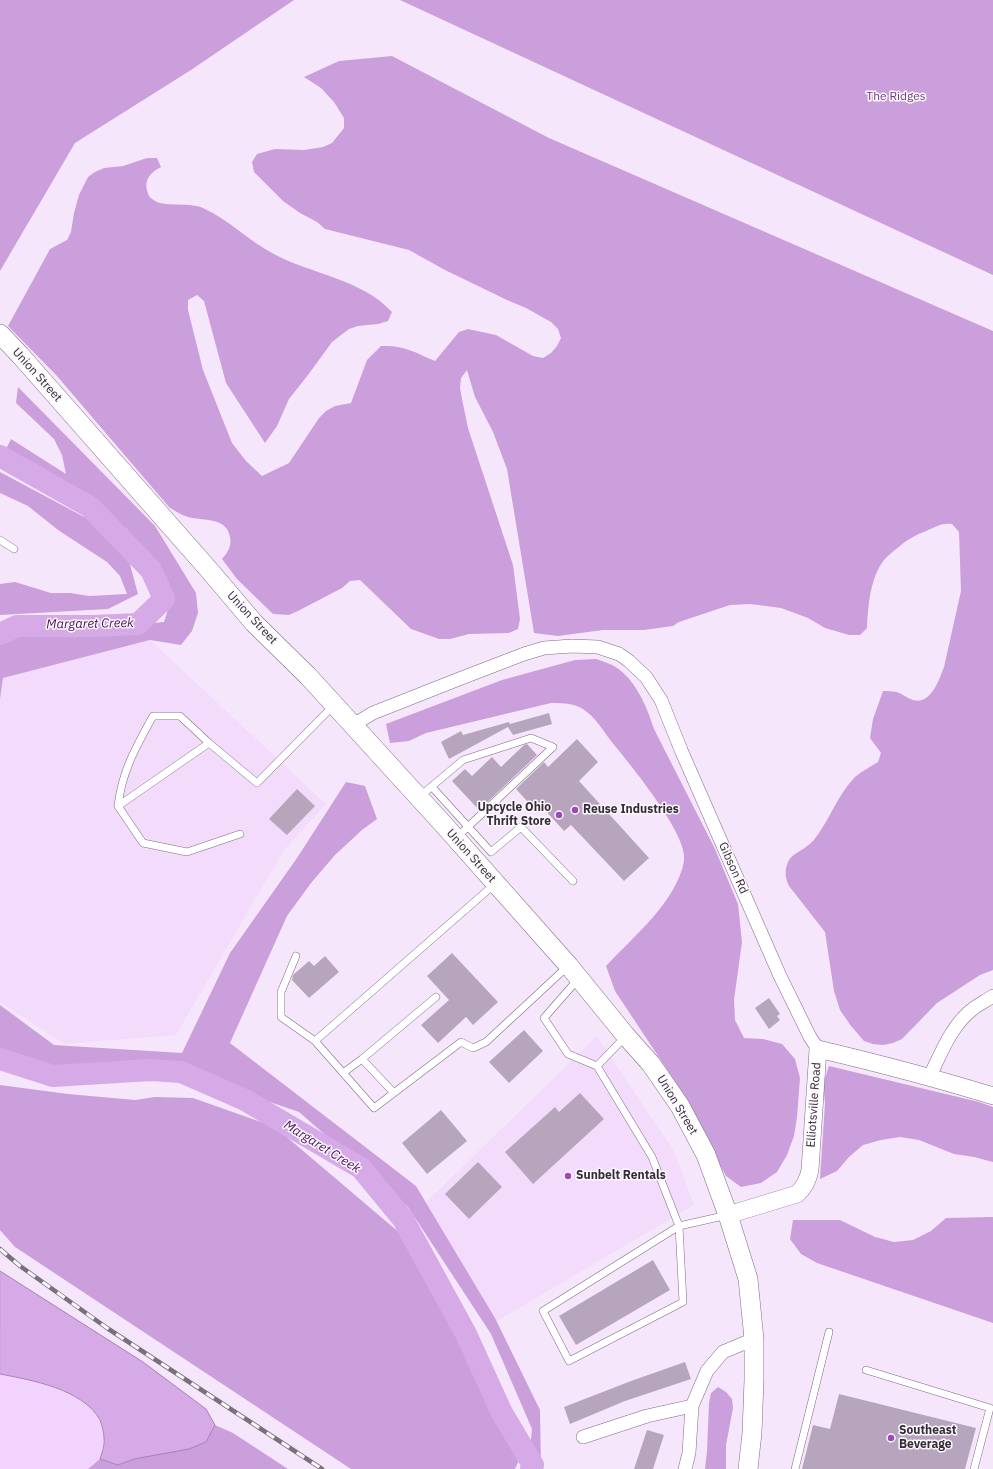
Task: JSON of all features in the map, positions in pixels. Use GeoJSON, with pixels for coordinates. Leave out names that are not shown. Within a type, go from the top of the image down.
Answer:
{"type":"FeatureCollection","features":[{"type":"Feature","properties":{"kind":"main road","name":"Union Street"},"geometry":{"type":"LineString","coordinates":[[0,334],[210,571],[254,623],[306,673],[353,725],[425,792],[485,858],[496,883],[574,972],[626,1036],[651,1064],[680,1106],[706,1155],[728,1215],[748,1279],[754,1339],[752,1418],[748,1469]]}},
{"type":"Feature","properties":{"kind":"street","name":"Gibson Rd"},"geometry":{"type":"LineString","coordinates":[[353,725],[373,714],[535,650],[559,646],[598,647],[608,650],[629,661],[646,676],[661,700],[681,750],[790,999],[818,1049]]}},
{"type":"Feature","properties":{"kind":"street"},"geometry":{"type":"LineString","coordinates":[[930,1076],[944,1047],[958,1024],[973,1008],[993,996]]}},
{"type":"Feature","properties":{"kind":"street","name":"Elliotsville Road"},"geometry":{"type":"LineString","coordinates":[[728,1215],[797,1194],[802,1190],[810,1170],[818,1049],[904,1072],[930,1076],[993,1096]]}},
{"type":"Feature","properties":{"kind":"street"},"geometry":{"type":"LineString","coordinates":[[685,1469],[689,1453],[692,1406],[707,1371],[722,1352],[754,1339]]}},
{"type":"Feature","properties":{"kind":"street"},"geometry":{"type":"LineString","coordinates":[[583,1436],[647,1416],[692,1406]]}},
{"type":"Feature","properties":{"kind":"lane"},"geometry":{"type":"LineString","coordinates":[[0,540],[14,549]]}},
{"type":"Feature","properties":{"kind":"lane"},"geometry":{"type":"LineString","coordinates":[[240,834],[187,852],[144,843],[118,806],[121,786],[135,748],[153,716],[180,716],[209,743],[257,783],[334,705]]}},
{"type":"Feature","properties":{"kind":"lane"},"geometry":{"type":"LineString","coordinates":[[425,792],[463,760],[532,738],[553,747],[462,832]]}},
{"type":"Feature","properties":{"kind":"lane"},"geometry":{"type":"LineString","coordinates":[[118,806],[209,743]]}},
{"type":"Feature","properties":{"kind":"lane"},"geometry":{"type":"LineString","coordinates":[[485,858],[521,827],[573,881]]}},
{"type":"Feature","properties":{"kind":"lane"},"geometry":{"type":"LineString","coordinates":[[316,1041],[496,883]]}},
{"type":"Feature","properties":{"kind":"lane"},"geometry":{"type":"LineString","coordinates":[[296,956],[281,992],[281,1017],[316,1041],[374,1108],[461,1042],[473,1048],[486,1042],[574,972]]}},
{"type":"Feature","properties":{"kind":"lane"},"geometry":{"type":"LineString","coordinates":[[574,972],[544,1018],[568,1054],[597,1066],[652,1157],[679,1226],[683,1302],[570,1361],[543,1311],[679,1226],[728,1215]]}},
{"type":"Feature","properties":{"kind":"lane"},"geometry":{"type":"LineString","coordinates":[[343,1073],[436,997]]}},
{"type":"Feature","properties":{"kind":"lane"},"geometry":{"type":"LineString","coordinates":[[597,1066],[626,1036]]}},
{"type":"Feature","properties":{"kind":"lane"},"geometry":{"type":"LineString","coordinates":[[362,1059],[394,1093]]}},
{"type":"Feature","properties":{"kind":"lane"},"geometry":{"type":"LineString","coordinates":[[795,1469],[829,1332]]}},
{"type":"Feature","properties":{"kind":"lane"},"geometry":{"type":"LineString","coordinates":[[866,1370],[990,1408],[974,1469]]}},
{"type":"Feature","properties":{"kind":"shaded area"},"geometry":{"type":"Polygon","coordinates":[[[150,640],[326,804],[284,850],[176,1035],[64,1044],[0,1002],[0,699],[3,678],[150,640]]]}},
{"type":"Feature","properties":{"kind":"shaded area","name":"Sunbelt Rentals"},"geometry":{"type":"Polygon","coordinates":[[[597,1036],[674,1151],[694,1205],[497,1321],[426,1202],[597,1036]]]}},
{"type":"Feature","properties":{"kind":"shaded area"},"geometry":{"type":"Polygon","coordinates":[[[0,1271],[143,1362],[206,1409],[215,1425],[206,1442],[189,1449],[134,1459],[118,1465],[100,1459],[104,1446],[104,1434],[100,1420],[92,1409],[69,1393],[41,1383],[0,1374],[0,1271]]]}},
{"type":"Feature","properties":{"kind":"shaded area"},"geometry":{"type":"Polygon","coordinates":[[[0,1374],[35,1381],[72,1395],[88,1405],[100,1421],[104,1439],[100,1459],[88,1469],[0,1469],[0,1374]]]}},
{"type":"Feature","properties":{"kind":"green space"},"geometry":{"type":"Polygon","coordinates":[[[0,0],[294,0],[191,70],[75,143],[0,271],[0,0]]]}},
{"type":"Feature","properties":{"kind":"green space","name":"The Ridges"},"geometry":{"type":"Polygon","coordinates":[[[400,0],[993,0],[993,275],[400,0]]]}},
{"type":"Feature","properties":{"kind":"green space"},"geometry":{"type":"Polygon","coordinates":[[[392,56],[549,138],[993,331],[993,970],[980,975],[937,1003],[902,1039],[883,1045],[864,1041],[840,1010],[834,991],[825,932],[789,886],[786,877],[786,870],[789,860],[810,844],[819,834],[838,800],[849,784],[855,777],[878,762],[881,753],[870,738],[873,719],[883,691],[891,691],[919,701],[925,699],[937,684],[944,667],[961,591],[959,532],[952,524],[941,525],[909,539],[884,560],[879,567],[873,584],[869,602],[867,628],[860,635],[849,635],[825,628],[808,618],[781,608],[750,604],[730,605],[679,622],[673,626],[644,630],[603,630],[558,636],[534,633],[507,469],[493,432],[475,397],[467,370],[461,378],[460,388],[462,399],[468,428],[513,565],[520,619],[518,629],[509,633],[469,634],[450,639],[439,639],[411,629],[360,580],[350,581],[342,588],[289,615],[273,614],[237,579],[222,559],[230,546],[230,537],[224,526],[214,521],[185,516],[169,507],[57,376],[8,326],[50,249],[67,240],[71,232],[79,195],[88,177],[104,168],[123,166],[147,158],[157,158],[161,167],[154,171],[147,180],[147,188],[150,198],[161,203],[190,205],[203,208],[221,218],[272,253],[351,284],[380,301],[392,312],[388,321],[349,329],[332,342],[289,399],[277,426],[265,443],[226,383],[204,301],[197,295],[188,300],[188,310],[203,370],[232,443],[246,461],[262,476],[289,463],[319,418],[326,411],[335,406],[351,403],[367,360],[381,346],[403,348],[435,361],[459,332],[468,329],[496,335],[533,356],[543,358],[551,353],[561,338],[558,329],[551,322],[526,308],[445,270],[409,250],[325,229],[317,222],[300,213],[283,201],[254,172],[252,162],[257,154],[275,149],[304,150],[323,147],[332,143],[344,128],[344,118],[334,102],[321,88],[304,77],[339,61],[392,56]]]}},
{"type":"Feature","properties":{"kind":"green space"},"geometry":{"type":"Polygon","coordinates":[[[18,387],[155,526],[196,593],[198,613],[192,631],[181,645],[150,640],[3,678],[0,699],[0,642],[13,637],[164,622],[170,603],[169,583],[127,529],[6,449],[11,439],[66,474],[62,455],[54,439],[16,403],[18,387]]]}},
{"type":"Feature","properties":{"kind":"green space"},"geometry":{"type":"Polygon","coordinates":[[[0,472],[88,519],[104,531],[129,561],[138,594],[108,609],[0,615],[0,584],[15,582],[51,593],[70,593],[89,596],[127,594],[120,576],[107,562],[58,530],[28,506],[0,493],[0,472]]]}},
{"type":"Feature","properties":{"kind":"green space"},"geometry":{"type":"Polygon","coordinates":[[[596,659],[612,665],[621,671],[634,685],[644,703],[654,729],[715,849],[738,904],[742,942],[734,1000],[735,1020],[744,1038],[763,1039],[782,1044],[795,1059],[800,1078],[794,1136],[787,1155],[777,1172],[761,1183],[741,1187],[726,1176],[676,1083],[615,991],[606,966],[641,931],[663,904],[673,890],[680,876],[684,861],[683,849],[668,817],[643,781],[597,723],[580,707],[575,705],[551,703],[426,733],[409,741],[390,743],[386,724],[502,680],[575,660],[596,659]]]}},
{"type":"Feature","properties":{"kind":"green space"},"geometry":{"type":"Polygon","coordinates":[[[346,782],[365,786],[377,819],[362,830],[335,855],[311,883],[287,916],[230,1043],[416,1186],[495,1318],[540,1410],[541,1469],[528,1469],[532,1429],[491,1334],[408,1207],[299,1112],[179,1069],[71,1074],[0,1054],[0,1005],[54,1045],[182,1053],[230,953],[297,858],[346,782]]]}},
{"type":"Feature","properties":{"kind":"green space"},"geometry":{"type":"Polygon","coordinates":[[[829,1066],[979,1102],[993,1107],[993,1162],[954,1154],[919,1140],[900,1137],[863,1145],[849,1157],[837,1171],[820,1179],[825,1103],[823,1084],[829,1066]]]}},
{"type":"Feature","properties":{"kind":"green space"},"geometry":{"type":"Polygon","coordinates":[[[0,1085],[68,1094],[135,1100],[155,1097],[193,1098],[275,1127],[408,1240],[513,1433],[524,1449],[515,1469],[351,1469],[15,1247],[0,1230],[0,1085]]]}},
{"type":"Feature","properties":{"kind":"green space"},"geometry":{"type":"Polygon","coordinates":[[[993,1217],[993,1323],[817,1263],[801,1254],[790,1239],[793,1220],[840,1220],[875,1237],[894,1242],[913,1240],[931,1231],[946,1218],[993,1217]]]}},
{"type":"Feature","properties":{"kind":"green space"},"geometry":{"type":"Polygon","coordinates":[[[718,1387],[726,1392],[732,1399],[733,1408],[726,1445],[726,1469],[705,1469],[709,1403],[711,1393],[718,1387]]]}},
{"type":"Feature","properties":{"kind":"green space"},"geometry":{"type":"Polygon","coordinates":[[[215,1425],[233,1433],[288,1469],[88,1469],[100,1459],[118,1465],[134,1459],[206,1442],[215,1425]]]}},
{"type":"Feature","properties":{"kind":"building"},"geometry":{"type":"Polygon","coordinates":[[[549,713],[552,724],[513,735],[508,727],[449,759],[441,742],[461,731],[463,735],[549,713]]]}},
{"type":"Feature","properties":{"kind":"building","name":"Reuse Industries"},"geometry":{"type":"Polygon","coordinates":[[[577,739],[598,762],[579,781],[649,858],[624,881],[571,825],[564,831],[543,808],[538,813],[516,789],[544,762],[548,767],[577,739]]]}},
{"type":"Feature","properties":{"kind":"building"},"geometry":{"type":"Polygon","coordinates":[[[527,744],[537,755],[479,810],[452,781],[465,769],[472,776],[492,757],[501,767],[524,745],[527,744]]]}},
{"type":"Feature","properties":{"kind":"building"},"geometry":{"type":"Polygon","coordinates":[[[297,789],[315,806],[287,835],[269,819],[297,789]]]}},
{"type":"Feature","properties":{"kind":"building"},"geometry":{"type":"Polygon","coordinates":[[[452,953],[498,1002],[473,1025],[466,1017],[438,1043],[421,1025],[449,1000],[427,976],[452,953]]]}},
{"type":"Feature","properties":{"kind":"building"},"geometry":{"type":"Polygon","coordinates":[[[325,956],[339,972],[309,998],[292,980],[293,975],[309,961],[314,966],[325,956]]]}},
{"type":"Feature","properties":{"kind":"building"},"geometry":{"type":"Polygon","coordinates":[[[769,998],[780,1014],[777,1016],[780,1020],[769,1029],[755,1008],[769,998]]]}},
{"type":"Feature","properties":{"kind":"building"},"geometry":{"type":"Polygon","coordinates":[[[524,1030],[543,1051],[509,1083],[489,1062],[524,1030]]]}},
{"type":"Feature","properties":{"kind":"building"},"geometry":{"type":"Polygon","coordinates":[[[580,1093],[604,1119],[533,1184],[505,1152],[555,1107],[559,1112],[580,1093]]]}},
{"type":"Feature","properties":{"kind":"building"},"geometry":{"type":"Polygon","coordinates":[[[441,1110],[467,1141],[427,1174],[402,1143],[441,1110]]]}},
{"type":"Feature","properties":{"kind":"building"},"geometry":{"type":"Polygon","coordinates":[[[478,1162],[502,1187],[469,1219],[445,1194],[478,1162]]]}},
{"type":"Feature","properties":{"kind":"building"},"geometry":{"type":"Polygon","coordinates":[[[653,1260],[670,1290],[576,1345],[559,1316],[653,1260]]]}},
{"type":"Feature","properties":{"kind":"building"},"geometry":{"type":"Polygon","coordinates":[[[685,1362],[691,1379],[625,1401],[570,1424],[564,1407],[685,1362]]]}},
{"type":"Feature","properties":{"kind":"building","name":"Southeast Beverage"},"geometry":{"type":"Polygon","coordinates":[[[839,1394],[976,1428],[965,1469],[802,1469],[813,1425],[830,1429],[839,1394]]]}},
{"type":"Feature","properties":{"kind":"building"},"geometry":{"type":"Polygon","coordinates":[[[647,1430],[664,1435],[653,1469],[634,1469],[647,1430]]]}},
{"type":"Feature","properties":{"kind":"waterway","name":"Margaret Creek"},"geometry":{"type":"LineString","coordinates":[[0,456],[90,507],[151,570],[164,599],[138,624],[93,626],[17,626],[0,634]]}},
{"type":"Feature","properties":{"kind":"waterway","name":"Margaret Creek"},"geometry":{"type":"LineString","coordinates":[[0,1059],[53,1076],[151,1070],[181,1072],[245,1100],[361,1168],[403,1219],[466,1334],[502,1413],[533,1465],[531,1469]]}},
{"type":"Feature","properties":{"kind":"railway"},"geometry":{"type":"LineString","coordinates":[[0,1249],[20,1266],[107,1328],[322,1469]]}},
{"type":"Feature","properties":{"kind":"place","name":"Reuse Industries"},"geometry":{"type":"Point","coordinates":[575,810]}},
{"type":"Feature","properties":{"kind":"place","name":"Upcycle Ohio Thrift Store"},"geometry":{"type":"Point","coordinates":[559,815]}},
{"type":"Feature","properties":{"kind":"place","name":"Sunbelt Rentals"},"geometry":{"type":"Point","coordinates":[568,1176]}},
{"type":"Feature","properties":{"kind":"place","name":"Southeast Beverage"},"geometry":{"type":"Point","coordinates":[891,1438]}}]}
